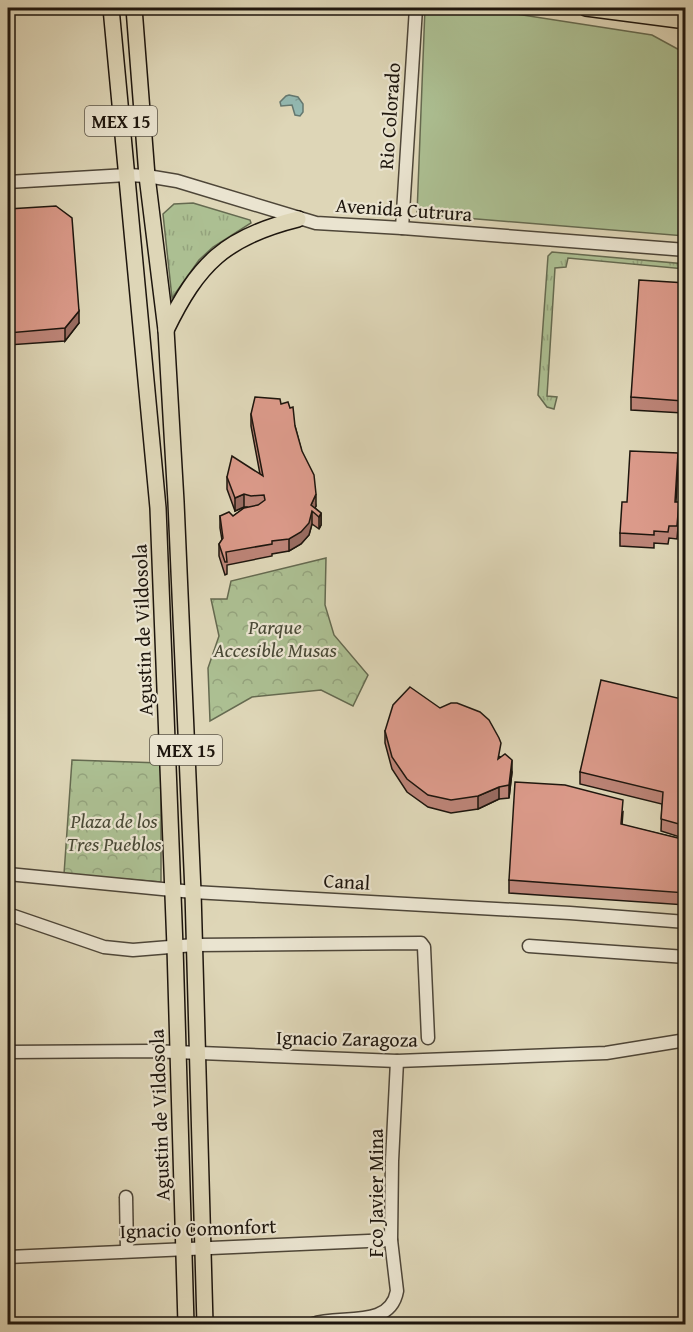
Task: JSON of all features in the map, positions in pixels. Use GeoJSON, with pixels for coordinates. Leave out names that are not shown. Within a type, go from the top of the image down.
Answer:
{"type":"FeatureCollection","features":[{"type":"Feature","properties":{"kind":"main road","name":"Agustin de Vildosola"},"geometry":{"type":"LineString","coordinates":[[111,8],[158,508],[175,947],[186,1324]]}},
{"type":"Feature","properties":{"kind":"main road","name":"Agustin de Vildosola"},"geometry":{"type":"LineString","coordinates":[[134,8],[147,176],[166,330],[176,502],[193,892],[205,1324]]}},
{"type":"Feature","properties":{"kind":"main road"},"geometry":{"type":"LineString","coordinates":[[585,8],[686,21]]}},
{"type":"Feature","properties":{"kind":"main road"},"geometry":{"type":"LineString","coordinates":[[166,330],[191,284],[214,258],[256,232],[298,219]]}},
{"type":"Feature","properties":{"kind":"street","name":"Rio Colorado"},"geometry":{"type":"LineString","coordinates":[[402,228],[416,8]]}},
{"type":"Feature","properties":{"kind":"street","name":"Avenida Cutrura"},"geometry":{"type":"LineString","coordinates":[[8,182],[127,175],[147,176],[177,181],[316,223],[686,250]]}},
{"type":"Feature","properties":{"kind":"street","name":"Canal"},"geometry":{"type":"LineString","coordinates":[[8,874],[193,892],[570,913],[686,922]]}},
{"type":"Feature","properties":{"kind":"street"},"geometry":{"type":"LineString","coordinates":[[8,914],[104,947],[133,950],[194,945],[421,943],[424,947],[428,1038]]}},
{"type":"Feature","properties":{"kind":"street"},"geometry":{"type":"LineString","coordinates":[[529,946],[686,957]]}},
{"type":"Feature","properties":{"kind":"street","name":"Ignacio Zaragoza"},"geometry":{"type":"LineString","coordinates":[[8,1052],[106,1051],[397,1061],[606,1053],[686,1040]]}},
{"type":"Feature","properties":{"kind":"street","name":"Fco Javier Mina"},"geometry":{"type":"LineString","coordinates":[[313,1324],[355,1320],[376,1315],[396,1299],[391,1240],[397,1061]]}},
{"type":"Feature","properties":{"kind":"street"},"geometry":{"type":"LineString","coordinates":[[126,1197],[127,1251]]}},
{"type":"Feature","properties":{"kind":"street","name":"Ignacio Comonfort"},"geometry":{"type":"LineString","coordinates":[[8,1257],[391,1240]]}},
{"type":"Feature","properties":{"kind":"green space"},"geometry":{"type":"Polygon","coordinates":[[[425,8],[477,8],[652,35],[685,53],[685,236],[417,214],[425,8]]]}},
{"type":"Feature","properties":{"kind":"green space"},"geometry":{"type":"Polygon","coordinates":[[[193,203],[250,220],[251,223],[213,247],[199,260],[172,298],[163,214],[174,204],[193,203]]]}},
{"type":"Feature","properties":{"kind":"green space"},"geometry":{"type":"Polygon","coordinates":[[[552,252],[686,264],[685,269],[568,258],[566,267],[555,268],[547,396],[557,397],[554,409],[547,407],[538,395],[548,256],[552,252]]]}},
{"type":"Feature","properties":{"kind":"green space","name":"Parque Accesible Musas"},"geometry":{"type":"Polygon","coordinates":[[[326,558],[325,605],[334,635],[368,675],[353,706],[321,690],[252,697],[210,721],[208,668],[219,636],[211,599],[227,599],[231,581],[326,558]]]}},
{"type":"Feature","properties":{"kind":"green space","name":"Plaza de los Tres Pueblos"},"geometry":{"type":"Polygon","coordinates":[[[72,760],[161,763],[161,882],[64,874],[72,760]]]}},
{"type":"Feature","properties":{"kind":"water"},"geometry":{"type":"Polygon","coordinates":[[[289,95],[298,97],[303,104],[303,112],[300,116],[295,115],[292,105],[281,106],[280,102],[289,95]]]}},
{"type":"Feature","properties":{"kind":"building"},"geometry":{"type":"Polygon","coordinates":[[[56,206],[72,218],[79,311],[65,328],[8,333],[8,209],[56,206]]]}},
{"type":"Feature","properties":{"kind":"building"},"geometry":{"type":"Polygon","coordinates":[[[639,280],[686,283],[686,368],[683,401],[631,397],[639,280]]]}},
{"type":"Feature","properties":{"kind":"building"},"geometry":{"type":"Polygon","coordinates":[[[255,397],[280,399],[281,404],[288,402],[290,408],[293,407],[295,426],[302,451],[314,475],[316,494],[311,505],[321,513],[319,517],[312,511],[309,523],[301,532],[289,539],[226,552],[227,562],[225,562],[219,544],[223,538],[220,516],[229,512],[233,516],[244,508],[258,505],[265,500],[264,495],[244,494],[235,498],[227,477],[232,456],[263,476],[251,414],[255,397]]]}},
{"type":"Feature","properties":{"kind":"building"},"geometry":{"type":"Polygon","coordinates":[[[630,451],[678,453],[675,502],[679,502],[677,526],[669,526],[668,532],[654,531],[654,535],[620,533],[622,502],[627,502],[630,451]]]}},
{"type":"Feature","properties":{"kind":"building"},"geometry":{"type":"Polygon","coordinates":[[[601,680],[686,700],[686,826],[661,819],[663,792],[580,772],[601,680]]]}},
{"type":"Feature","properties":{"kind":"building"},"geometry":{"type":"Polygon","coordinates":[[[410,687],[440,708],[457,703],[480,712],[489,720],[501,743],[498,759],[505,754],[512,760],[509,785],[478,796],[451,800],[428,795],[407,779],[392,757],[385,731],[393,705],[410,687]]]}},
{"type":"Feature","properties":{"kind":"building"},"geometry":{"type":"Polygon","coordinates":[[[515,782],[565,785],[623,800],[621,824],[686,840],[686,893],[509,880],[515,782]]]}}]}
